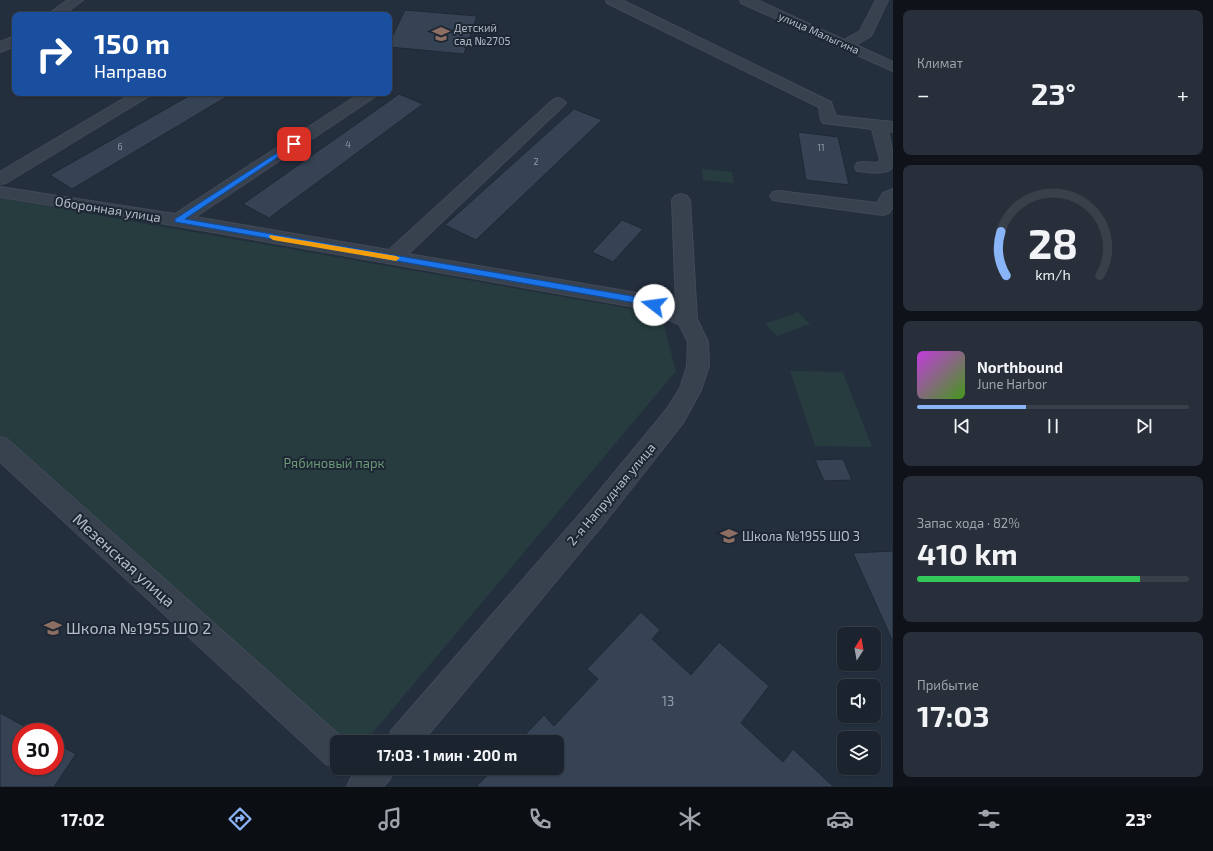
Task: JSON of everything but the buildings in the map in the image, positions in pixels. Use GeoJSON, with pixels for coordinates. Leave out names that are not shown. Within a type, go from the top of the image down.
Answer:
{"type":"FeatureCollection","features":[{"type":"Feature","properties":{"kind":"street"},"geometry":{"type":"LineString","coordinates":[[59,12],[77,0]]}},
{"type":"Feature","properties":{"kind":"street"},"geometry":{"type":"LineString","coordinates":[[612,0],[826,105],[829,120],[886,126],[888,160],[885,166],[879,168],[863,167]]}},
{"type":"Feature","properties":{"kind":"street","name":"улица Малыгина"},"geometry":{"type":"LineString","coordinates":[[746,0],[893,66]]}},
{"type":"Feature","properties":{"kind":"street"},"geometry":{"type":"LineString","coordinates":[[845,45],[866,33],[882,0]]}},
{"type":"Feature","properties":{"kind":"street"},"geometry":{"type":"LineString","coordinates":[[0,48],[12,42]]}},
{"type":"Feature","properties":{"kind":"street"},"geometry":{"type":"LineString","coordinates":[[0,179],[139,96]]}},
{"type":"Feature","properties":{"kind":"street"},"geometry":{"type":"LineString","coordinates":[[178,220],[366,96]]}},
{"type":"Feature","properties":{"kind":"street"},"geometry":{"type":"LineString","coordinates":[[392,258],[558,103]]}},
{"type":"Feature","properties":{"kind":"street","name":"Оборонная улица"},"geometry":{"type":"LineString","coordinates":[[0,192],[178,220],[643,301],[666,309],[687,319]]}},
{"type":"Feature","properties":{"kind":"street"},"geometry":{"type":"LineString","coordinates":[[779,196],[883,209],[889,197],[893,194]]}},
{"type":"Feature","properties":{"kind":"street","name":"2-я Напрудная улица"},"geometry":{"type":"LineString","coordinates":[[408,735],[596,514],[675,416],[690,390],[698,366],[698,342],[687,319],[681,200]]}},
{"type":"Feature","properties":{"kind":"street","name":"Мезенская улица"},"geometry":{"type":"LineString","coordinates":[[0,447],[330,747]]}},
{"type":"Feature","properties":{"kind":"green space"},"geometry":{"type":"Polygon","coordinates":[[[702,169],[732,172],[734,183],[703,180],[702,169]]]}},
{"type":"Feature","properties":{"kind":"green space","name":"Рябиновый парк"},"geometry":{"type":"Polygon","coordinates":[[[0,198],[632,309],[663,322],[676,371],[371,735],[331,735],[0,438],[0,198]]]}},
{"type":"Feature","properties":{"kind":"green space"},"geometry":{"type":"Polygon","coordinates":[[[798,312],[810,324],[777,336],[765,324],[798,312]]]}},
{"type":"Feature","properties":{"kind":"green space"},"geometry":{"type":"Polygon","coordinates":[[[790,371],[843,372],[872,447],[815,446],[790,371]]]}},
{"type":"Feature","properties":{"kind":"slow traffic"},"geometry":{"type":"LineString","coordinates":[[273,237],[396,258]]}},
{"type":"Feature","properties":{"kind":"place","name":"Детский сад №2705"},"geometry":{"type":"Point","coordinates":[441,34]}},
{"type":"Feature","properties":{"kind":"place","name":"Школа №1955 ШО 3"},"geometry":{"type":"Point","coordinates":[729,536]}},
{"type":"Feature","properties":{"kind":"place","name":"Школа №1955 ШО 2"},"geometry":{"type":"Point","coordinates":[53,628]}},
{"type":"Feature","properties":{"kind":"route"},"geometry":{"type":"LineString","coordinates":[[294,144],[178,220],[643,301],[654,305]]}}]}
